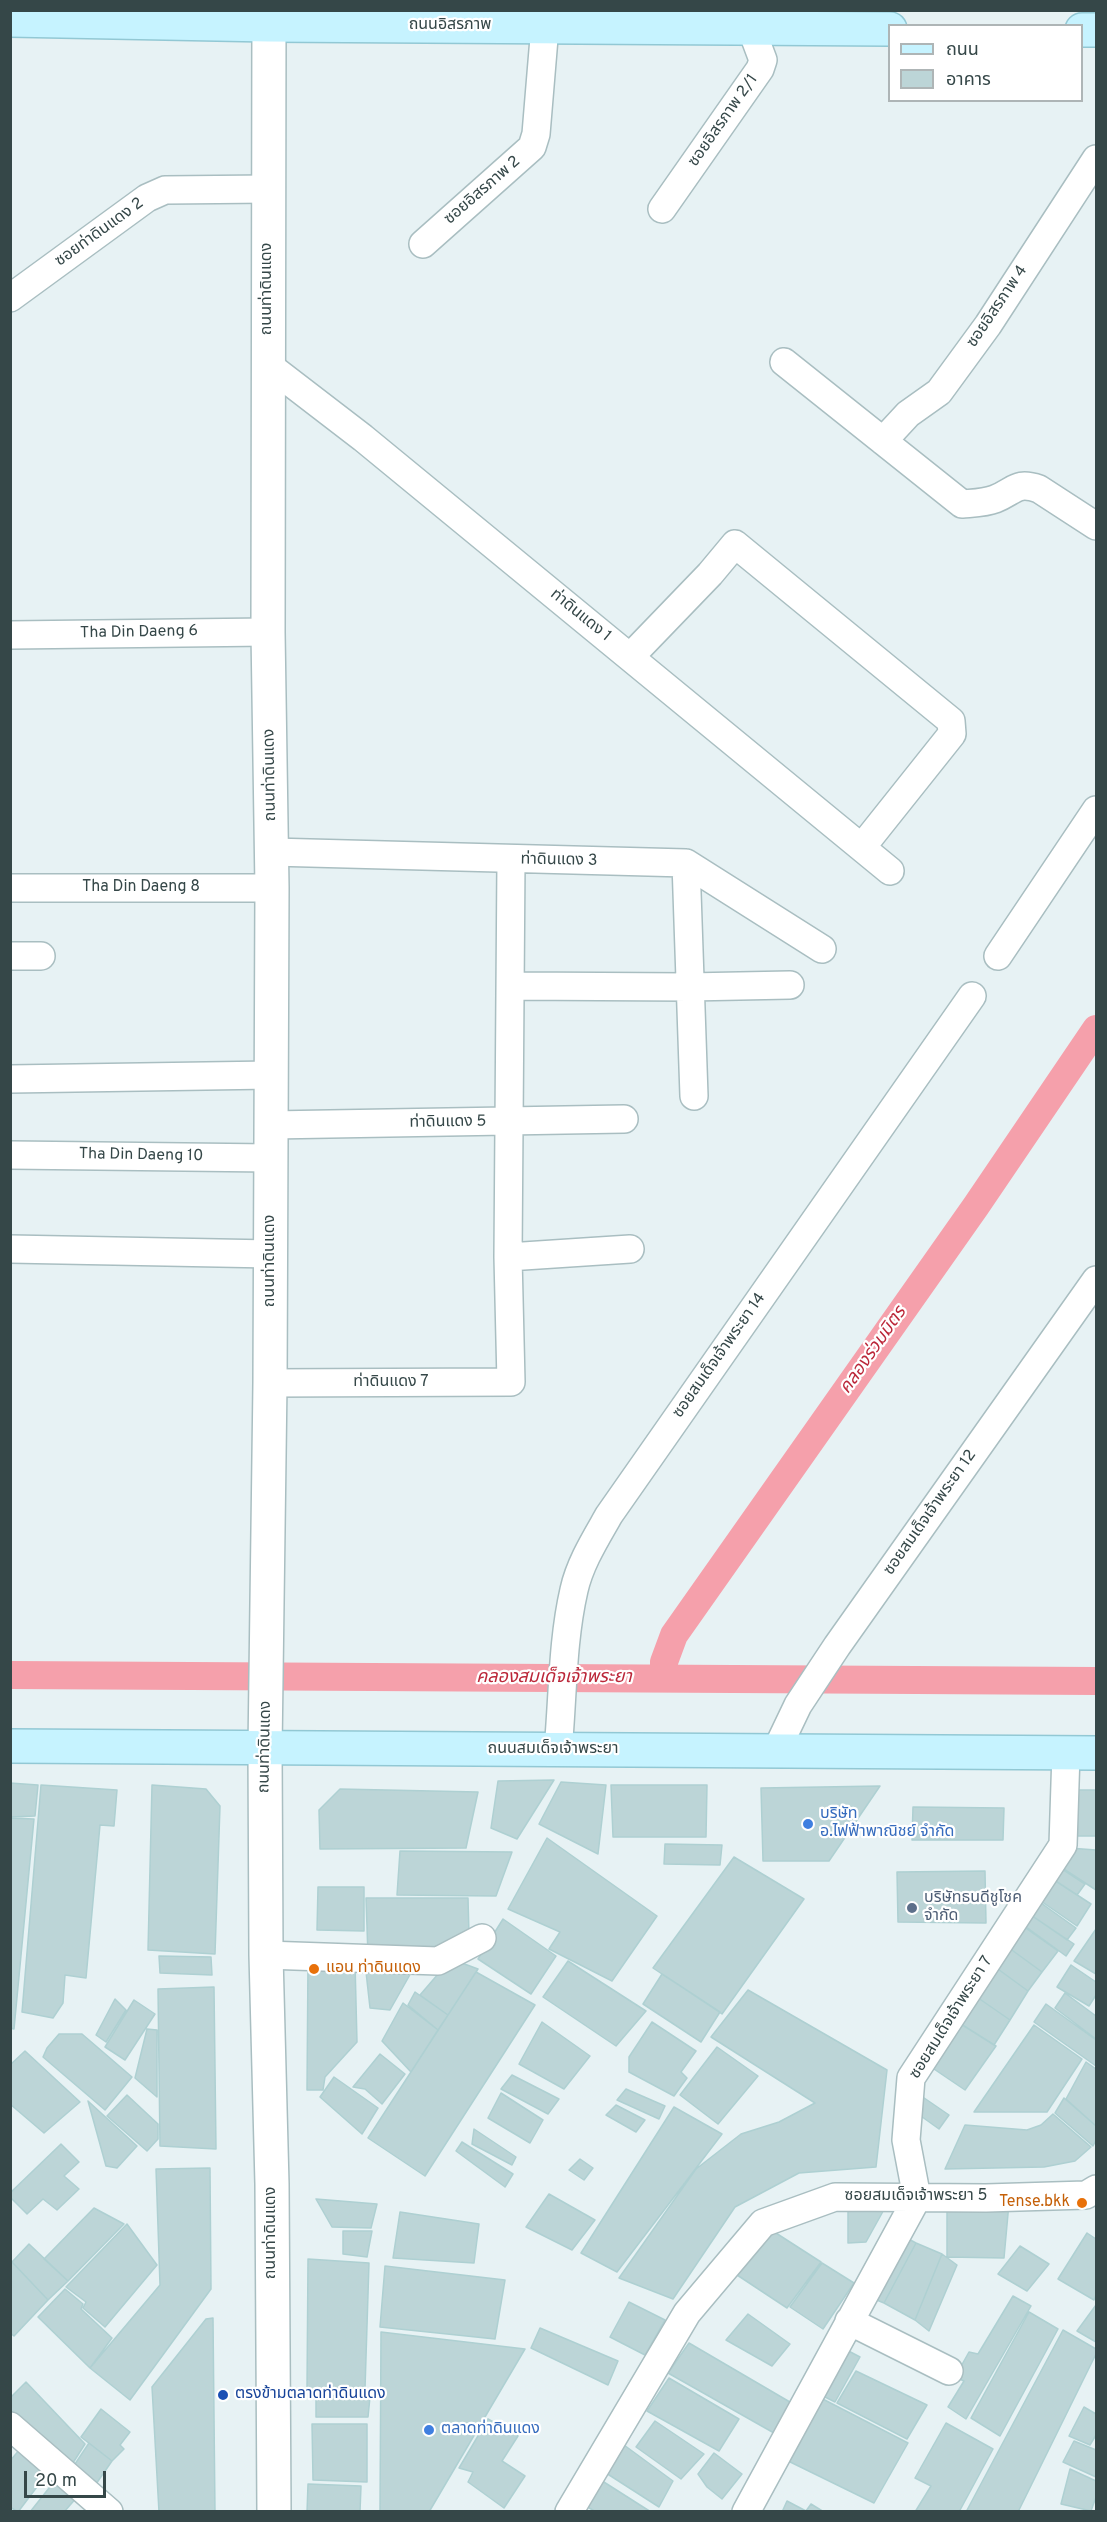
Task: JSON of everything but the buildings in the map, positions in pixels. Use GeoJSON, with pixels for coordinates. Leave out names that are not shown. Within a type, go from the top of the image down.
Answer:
{"type":"FeatureCollection","features":[{"type":"Feature","properties":{"kind":"main road","name":"ถนนอิสรภาพ"},"geometry":{"type":"LineString","coordinates":[[10,20],[269,18],[545,27],[888,29]]}},
{"type":"Feature","properties":{"kind":"main road","name":"ถนนสมเด็จเจ้าพระยา"},"geometry":{"type":"LineString","coordinates":[[10,1746],[776,1751],[1087,1748]]}},
{"type":"Feature","properties":{"kind":"street","name":"ถนนท่าดินแดง"},"geometry":{"type":"LineString","coordinates":[[269,18],[268,632],[272,888],[270,1383],[265,1749],[266,1955],[272,2184],[274,2511]]}},
{"type":"Feature","properties":{"kind":"street","name":"ซอยอิสรภาพ 2"},"geometry":{"type":"LineString","coordinates":[[423,244],[531,147],[536,134],[545,27]]}},
{"type":"Feature","properties":{"kind":"street","name":"ซอยอิสรภาพ 2/1"},"geometry":{"type":"LineString","coordinates":[[662,209],[760,69],[763,60],[751,28]]}},
{"type":"Feature","properties":{"kind":"street","name":"ซอยอิสรภาพ 4"},"geometry":{"type":"LineString","coordinates":[[883,441],[908,414],[939,392],[988,325],[1096,159]]}},
{"type":"Feature","properties":{"kind":"street","name":"ซอยท่าดินแดง 2"},"geometry":{"type":"LineString","coordinates":[[10,298],[147,198],[165,190],[269,189]]}},
{"type":"Feature","properties":{"kind":"street"},"geometry":{"type":"LineString","coordinates":[[784,362],[962,504],[995,499],[1021,484],[1039,489],[1094,520]]}},
{"type":"Feature","properties":{"kind":"street","name":"ท่าดินแดง 1"},"geometry":{"type":"LineString","coordinates":[[268,365],[372,446],[890,871]]}},
{"type":"Feature","properties":{"kind":"street"},"geometry":{"type":"LineString","coordinates":[[630,657],[710,574],[735,544],[762,566],[951,722],[952,734],[862,847]]}},
{"type":"Feature","properties":{"kind":"street","name":"Tha Din Daeng 6"},"geometry":{"type":"LineString","coordinates":[[10,635],[268,632]]}},
{"type":"Feature","properties":{"kind":"street"},"geometry":{"type":"LineString","coordinates":[[998,956],[1096,810]]}},
{"type":"Feature","properties":{"kind":"street","name":"ท่าดินแดง 3"},"geometry":{"type":"LineString","coordinates":[[272,852],[686,863]]}},
{"type":"Feature","properties":{"kind":"street"},"geometry":{"type":"LineString","coordinates":[[511,860],[512,986],[508,1257],[630,1249]]}},
{"type":"Feature","properties":{"kind":"street"},"geometry":{"type":"LineString","coordinates":[[686,863],[822,949]]}},
{"type":"Feature","properties":{"kind":"street"},"geometry":{"type":"LineString","coordinates":[[686,863],[694,1096]]}},
{"type":"Feature","properties":{"kind":"street","name":"Tha Din Daeng 8"},"geometry":{"type":"LineString","coordinates":[[10,888],[272,888]]}},
{"type":"Feature","properties":{"kind":"street"},"geometry":{"type":"LineString","coordinates":[[10,956],[41,956]]}},
{"type":"Feature","properties":{"kind":"street"},"geometry":{"type":"LineString","coordinates":[[512,986],[790,985]]}},
{"type":"Feature","properties":{"kind":"street","name":"ซอยสมเด็จเจ้าพระยา 14"},"geometry":{"type":"LineString","coordinates":[[558,1750],[563,1665],[574,1588],[588,1551],[609,1515],[972,996]]}},
{"type":"Feature","properties":{"kind":"street"},"geometry":{"type":"LineString","coordinates":[[10,1079],[271,1076]]}},
{"type":"Feature","properties":{"kind":"street","name":"ท่าดินแดง 5"},"geometry":{"type":"LineString","coordinates":[[271,1125],[624,1119]]}},
{"type":"Feature","properties":{"kind":"street","name":"Tha Din Daeng 10"},"geometry":{"type":"LineString","coordinates":[[10,1155],[271,1158]]}},
{"type":"Feature","properties":{"kind":"street"},"geometry":{"type":"LineString","coordinates":[[10,1249],[271,1254]]}},
{"type":"Feature","properties":{"kind":"street","name":"ท่าดินแดง 7"},"geometry":{"type":"LineString","coordinates":[[270,1383],[511,1382],[508,1257]]}},
{"type":"Feature","properties":{"kind":"street","name":"ซอยสมเด็จเจ้าพระยา 12"},"geometry":{"type":"LineString","coordinates":[[776,1751],[798,1705],[832,1654],[1096,1280]]}},
{"type":"Feature","properties":{"kind":"street","name":"ซอยสมเด็จเจ้าพระยา 7"},"geometry":{"type":"LineString","coordinates":[[917,2198],[906,2140],[911,2078],[1063,1845],[1087,1748]]}},
{"type":"Feature","properties":{"kind":"street"},"geometry":{"type":"LineString","coordinates":[[266,1955],[438,1961],[482,1938]]}},
{"type":"Feature","properties":{"kind":"street","name":"ซอยสมเด็จเจ้าพระยา 5"},"geometry":{"type":"LineString","coordinates":[[569,2511],[687,2313],[763,2223],[835,2197],[1086,2195],[1096,2189]]}},
{"type":"Feature","properties":{"kind":"street"},"geometry":{"type":"LineString","coordinates":[[746,2511],[917,2198]]}},
{"type":"Feature","properties":{"kind":"street"},"geometry":{"type":"LineString","coordinates":[[849,2321],[949,2371]]}},
{"type":"Feature","properties":{"kind":"street"},"geometry":{"type":"LineString","coordinates":[[10,2426],[102,2510]]}},
{"type":"Feature","properties":{"kind":"waterway","name":"คลองร่วมมิตร"},"geometry":{"type":"LineString","coordinates":[[664,1678],[664,1662],[674,1635],[976,1206],[1096,1029]]}},
{"type":"Feature","properties":{"kind":"waterway","name":"คลองสมเด็จเจ้าพระยา"},"geometry":{"type":"LineString","coordinates":[[10,1675],[1096,1681]]}},
{"type":"Feature","properties":{"kind":"place","name":"บริษัท อ.ไฟฟ้าพาณิชย์ จำกัด"},"geometry":{"type":"Point","coordinates":[808,1824]}},
{"type":"Feature","properties":{"kind":"place","name":"บริษัทธนดีชูโชค จำกัด"},"geometry":{"type":"Point","coordinates":[912,1908]}},
{"type":"Feature","properties":{"kind":"place","name":"แอน ท่าดินแดง"},"geometry":{"type":"Point","coordinates":[314,1969]}},
{"type":"Feature","properties":{"kind":"place","name":"Tense.bkk"},"geometry":{"type":"Point","coordinates":[1082,2203]}},
{"type":"Feature","properties":{"kind":"place","name":"ตรงข้ามตลาดท่าดินแดง"},"geometry":{"type":"Point","coordinates":[223,2395]}},
{"type":"Feature","properties":{"kind":"place","name":"ตลาดท่าดินแดง"},"geometry":{"type":"Point","coordinates":[429,2430]}}]}
